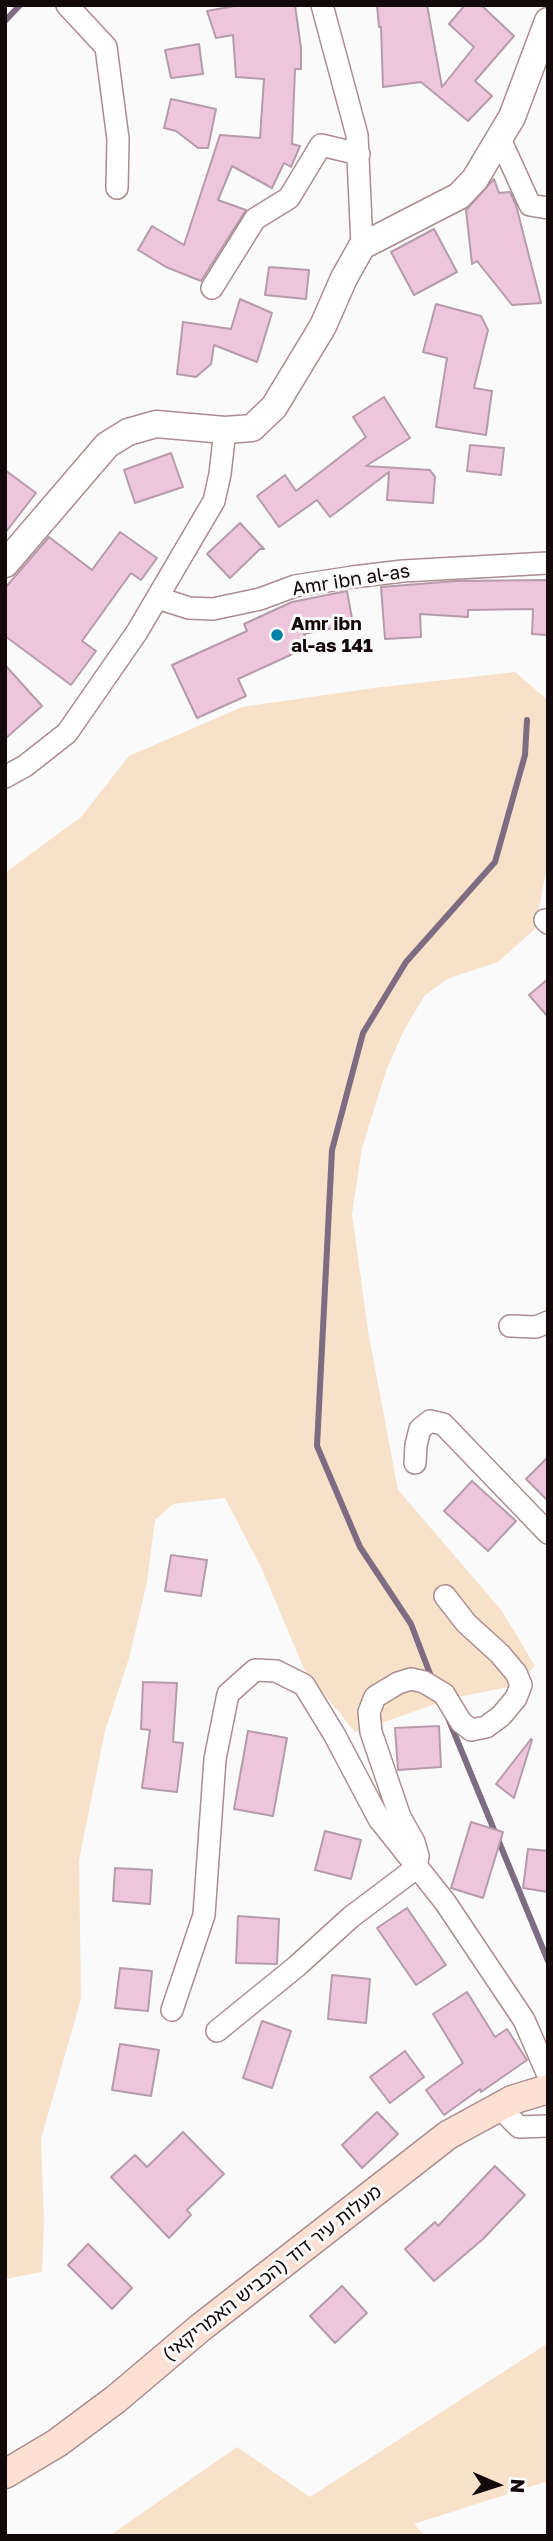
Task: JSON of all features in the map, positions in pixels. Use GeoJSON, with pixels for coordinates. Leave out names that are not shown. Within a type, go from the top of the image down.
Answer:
{"type":"FeatureCollection","features":[{"type":"Feature","properties":{"kind":"main road","name":"מעלות עיר דוד (הכביש האמריקאי)"},"geometry":{"type":"LineString","coordinates":[[5,2474],[57,2443],[106,2406],[200,2328],[448,2136],[512,2100],[548,2089]]}},
{"type":"Feature","properties":{"kind":"street"},"geometry":{"type":"LineString","coordinates":[[67,5],[106,47],[118,138],[117,188]]}},
{"type":"Feature","properties":{"kind":"street"},"geometry":{"type":"LineString","coordinates":[[5,564],[107,445],[128,432],[156,424],[225,430],[252,428],[274,407],[323,326],[344,278],[362,246],[357,135],[322,5]]}},
{"type":"Feature","properties":{"kind":"street"},"geometry":{"type":"LineString","coordinates":[[362,246],[458,196],[475,179],[512,117],[548,21]]}},
{"type":"Feature","properties":{"kind":"street"},"geometry":{"type":"LineString","coordinates":[[500,139],[530,205],[548,208]]}},
{"type":"Feature","properties":{"kind":"street"},"geometry":{"type":"LineString","coordinates":[[212,288],[256,219],[289,198],[321,145],[359,154]]}},
{"type":"Feature","properties":{"kind":"street"},"geometry":{"type":"LineString","coordinates":[[5,777],[25,766],[67,733],[137,632],[214,501],[225,430]]}},
{"type":"Feature","properties":{"kind":"street","name":"Amr ibn al-as"},"geometry":{"type":"LineString","coordinates":[[158,598],[189,608],[213,609],[260,599],[295,586],[353,577],[415,570],[548,563]]}},
{"type":"Feature","properties":{"kind":"street"},"geometry":{"type":"LineString","coordinates":[[510,1326],[536,1327],[548,1322]]}},
{"type":"Feature","properties":{"kind":"street"},"geometry":{"type":"LineString","coordinates":[[415,1463],[420,1429],[430,1421],[443,1424],[548,1533]]}},
{"type":"Feature","properties":{"kind":"street"},"geometry":{"type":"LineString","coordinates":[[217,2032],[351,1917],[416,1868],[418,1856],[414,1842],[400,1817],[371,1731],[369,1712],[374,1697],[398,1682],[411,1679],[424,1682],[444,1694],[461,1722],[471,1730],[486,1727],[501,1716],[516,1698],[521,1685],[516,1673],[466,1623],[445,1596]]}},
{"type":"Feature","properties":{"kind":"street"},"geometry":{"type":"LineString","coordinates":[[172,2010],[204,1915],[215,1759],[228,1694],[255,1670],[276,1671],[304,1685],[334,1734],[379,1819],[445,1902],[524,2021],[548,2075]]}},
{"type":"Feature","properties":{"kind":"street"},"geometry":{"type":"LineString","coordinates":[[499,2107],[519,2127],[548,2126]]}},
{"type":"Feature","properties":{"kind":"shaded area"},"geometry":{"type":"Polygon","coordinates":[[[515,672],[548,700],[548,861],[535,929],[498,962],[449,978],[425,995],[404,1030],[386,1071],[362,1148],[352,1214],[368,1331],[398,1490],[502,1611],[535,1666],[514,1686],[453,1698],[355,1732],[304,1669],[262,1569],[225,1498],[173,1504],[155,1520],[147,1582],[129,1658],[105,1731],[79,1860],[81,1999],[41,2139],[44,2224],[42,2272],[5,2279],[5,877],[9,870],[81,817],[129,756],[242,707],[515,672]]]}},
{"type":"Feature","properties":{"kind":"shaded area"},"geometry":{"type":"Polygon","coordinates":[[[548,2343],[548,2481],[414,2524],[425,2536],[109,2536],[237,2447],[310,2497],[548,2343]]]}},
{"type":"Feature","properties":{"kind":"building"},"geometry":{"type":"Polygon","coordinates":[[[240,5],[295,5],[301,69],[295,69],[292,144],[300,146],[291,167],[284,163],[272,188],[232,166],[218,200],[246,210],[201,281],[166,267],[138,250],[152,226],[184,245],[220,135],[260,138],[264,79],[236,77],[233,35],[216,38],[207,11],[240,5]]]}},
{"type":"Feature","properties":{"kind":"building"},"geometry":{"type":"Polygon","coordinates":[[[377,5],[427,5],[442,87],[474,47],[449,24],[465,5],[481,5],[514,36],[475,81],[492,96],[468,121],[421,82],[383,87],[381,27],[377,5]]]}},
{"type":"Feature","properties":{"kind":"building"},"geometry":{"type":"Polygon","coordinates":[[[199,44],[203,74],[171,78],[165,50],[199,44]]]}},
{"type":"Feature","properties":{"kind":"building"},"geometry":{"type":"Polygon","coordinates":[[[171,99],[216,109],[208,148],[198,148],[176,131],[164,128],[171,99]]]}},
{"type":"Feature","properties":{"kind":"building"},"geometry":{"type":"Polygon","coordinates":[[[494,179],[499,193],[510,192],[516,205],[541,303],[512,305],[477,261],[472,264],[466,210],[494,179]]]}},
{"type":"Feature","properties":{"kind":"building"},"geometry":{"type":"Polygon","coordinates":[[[434,229],[457,272],[414,295],[391,252],[434,229]]]}},
{"type":"Feature","properties":{"kind":"building"},"geometry":{"type":"Polygon","coordinates":[[[269,267],[309,270],[306,299],[265,295],[269,267]]]}},
{"type":"Feature","properties":{"kind":"building"},"geometry":{"type":"Polygon","coordinates":[[[240,299],[272,313],[257,362],[214,345],[211,364],[196,377],[177,374],[183,322],[231,329],[240,299]]]}},
{"type":"Feature","properties":{"kind":"building"},"geometry":{"type":"Polygon","coordinates":[[[436,304],[481,316],[488,330],[474,388],[492,391],[486,435],[436,427],[447,358],[423,352],[436,304]]]}},
{"type":"Feature","properties":{"kind":"building"},"geometry":{"type":"Polygon","coordinates":[[[384,397],[410,438],[366,466],[430,470],[435,477],[433,503],[387,500],[389,472],[330,517],[317,500],[279,527],[257,496],[285,475],[296,491],[366,437],[353,417],[384,397]]]}},
{"type":"Feature","properties":{"kind":"building"},"geometry":{"type":"Polygon","coordinates":[[[470,445],[504,448],[501,475],[467,471],[470,445]]]}},
{"type":"Feature","properties":{"kind":"building"},"geometry":{"type":"Polygon","coordinates":[[[171,453],[183,487],[135,503],[124,470],[171,453]]]}},
{"type":"Feature","properties":{"kind":"building"},"geometry":{"type":"Polygon","coordinates":[[[5,470],[36,493],[5,533],[5,470]]]}},
{"type":"Feature","properties":{"kind":"building"},"geometry":{"type":"Polygon","coordinates":[[[240,523],[264,549],[260,549],[230,578],[207,554],[240,523]]]}},
{"type":"Feature","properties":{"kind":"building"},"geometry":{"type":"Polygon","coordinates":[[[120,532],[157,558],[141,580],[131,573],[82,641],[96,651],[71,685],[5,636],[5,588],[49,537],[92,570],[120,532]]]}},
{"type":"Feature","properties":{"kind":"building"},"geometry":{"type":"Polygon","coordinates":[[[548,580],[548,635],[532,634],[533,609],[468,610],[468,617],[420,614],[421,637],[385,639],[381,587],[456,581],[548,580]]]}},
{"type":"Feature","properties":{"kind":"building"},"geometry":{"type":"Polygon","coordinates":[[[347,591],[353,624],[304,634],[310,646],[238,679],[246,696],[197,718],[172,665],[247,631],[244,624],[292,602],[347,591]]]}},
{"type":"Feature","properties":{"kind":"building"},"geometry":{"type":"Polygon","coordinates":[[[5,665],[42,706],[5,739],[5,665]]]}},
{"type":"Feature","properties":{"kind":"building"},"geometry":{"type":"Polygon","coordinates":[[[548,979],[548,1017],[529,995],[548,979]]]}},
{"type":"Feature","properties":{"kind":"building"},"geometry":{"type":"Polygon","coordinates":[[[548,1457],[548,1501],[526,1479],[548,1457]]]}},
{"type":"Feature","properties":{"kind":"building"},"geometry":{"type":"Polygon","coordinates":[[[472,1481],[516,1521],[488,1551],[444,1511],[472,1481]]]}},
{"type":"Feature","properties":{"kind":"building"},"geometry":{"type":"Polygon","coordinates":[[[171,1555],[207,1560],[201,1596],[165,1591],[171,1555]]]}},
{"type":"Feature","properties":{"kind":"building"},"geometry":{"type":"Polygon","coordinates":[[[143,1682],[177,1683],[173,1742],[183,1743],[177,1792],[142,1788],[150,1730],[141,1729],[143,1682]]]}},
{"type":"Feature","properties":{"kind":"building"},"geometry":{"type":"Polygon","coordinates":[[[439,1726],[441,1767],[398,1770],[395,1728],[439,1726]]]}},
{"type":"Feature","properties":{"kind":"building"},"geometry":{"type":"Polygon","coordinates":[[[248,1731],[287,1738],[273,1816],[234,1809],[248,1731]]]}},
{"type":"Feature","properties":{"kind":"building"},"geometry":{"type":"Polygon","coordinates":[[[532,1740],[514,1798],[496,1784],[532,1740]]]}},
{"type":"Feature","properties":{"kind":"building"},"geometry":{"type":"Polygon","coordinates":[[[471,1822],[503,1832],[483,1898],[451,1888],[471,1822]]]}},
{"type":"Feature","properties":{"kind":"building"},"geometry":{"type":"Polygon","coordinates":[[[325,1831],[361,1840],[351,1879],[315,1870],[325,1831]]]}},
{"type":"Feature","properties":{"kind":"building"},"geometry":{"type":"Polygon","coordinates":[[[528,1849],[548,1851],[548,1892],[523,1888],[528,1849]]]}},
{"type":"Feature","properties":{"kind":"building"},"geometry":{"type":"Polygon","coordinates":[[[115,1868],[152,1870],[150,1904],[113,1901],[115,1868]]]}},
{"type":"Feature","properties":{"kind":"building"},"geometry":{"type":"Polygon","coordinates":[[[407,1908],[446,1965],[416,1985],[377,1928],[407,1908]]]}},
{"type":"Feature","properties":{"kind":"building"},"geometry":{"type":"Polygon","coordinates":[[[238,1916],[279,1919],[277,1964],[236,1963],[238,1916]]]}},
{"type":"Feature","properties":{"kind":"building"},"geometry":{"type":"Polygon","coordinates":[[[120,1968],[152,1971],[148,2011],[115,2008],[120,1968]]]}},
{"type":"Feature","properties":{"kind":"building"},"geometry":{"type":"Polygon","coordinates":[[[332,1975],[370,1979],[366,2023],[328,2019],[332,1975]]]}},
{"type":"Feature","properties":{"kind":"building"},"geometry":{"type":"Polygon","coordinates":[[[467,1992],[495,2037],[507,2029],[527,2060],[444,2115],[426,2090],[463,2063],[433,2014],[467,1992]]]}},
{"type":"Feature","properties":{"kind":"building"},"geometry":{"type":"Polygon","coordinates":[[[262,2021],[291,2031],[272,2088],[243,2078],[262,2021]]]}},
{"type":"Feature","properties":{"kind":"building"},"geometry":{"type":"Polygon","coordinates":[[[120,2044],[159,2050],[151,2096],[112,2090],[120,2044]]]}},
{"type":"Feature","properties":{"kind":"building"},"geometry":{"type":"Polygon","coordinates":[[[405,2051],[424,2077],[390,2103],[370,2077],[405,2051]]]}},
{"type":"Feature","properties":{"kind":"building"},"geometry":{"type":"Polygon","coordinates":[[[377,2112],[398,2134],[362,2168],[342,2145],[377,2112]]]}},
{"type":"Feature","properties":{"kind":"building"},"geometry":{"type":"Polygon","coordinates":[[[183,2132],[224,2174],[187,2210],[191,2215],[169,2238],[111,2177],[135,2155],[147,2167],[183,2132]]]}},
{"type":"Feature","properties":{"kind":"building"},"geometry":{"type":"Polygon","coordinates":[[[495,2166],[525,2195],[483,2239],[434,2281],[405,2249],[435,2222],[438,2226],[495,2166]]]}},
{"type":"Feature","properties":{"kind":"building"},"geometry":{"type":"Polygon","coordinates":[[[88,2244],[132,2288],[112,2309],[68,2265],[88,2244]]]}},
{"type":"Feature","properties":{"kind":"building"},"geometry":{"type":"Polygon","coordinates":[[[342,2286],[367,2313],[335,2343],[310,2316],[342,2286]]]}},
{"type":"Feature","properties":{"kind":"waterway"},"geometry":{"type":"LineString","coordinates":[[5,21],[20,5]]}},
{"type":"Feature","properties":{"kind":"waterway"},"geometry":{"type":"LineString","coordinates":[[432,1679],[411,1624],[360,1547],[317,1446],[332,1150],[363,1033],[406,962],[495,862],[525,755],[527,720]]}},
{"type":"Feature","properties":{"kind":"waterway"},"geometry":{"type":"LineString","coordinates":[[448,1718],[548,1961]]}},
{"type":"Feature","properties":{"kind":"place","name":"Amr ibn al-as 141"},"geometry":{"type":"Point","coordinates":[277,635]}}]}
